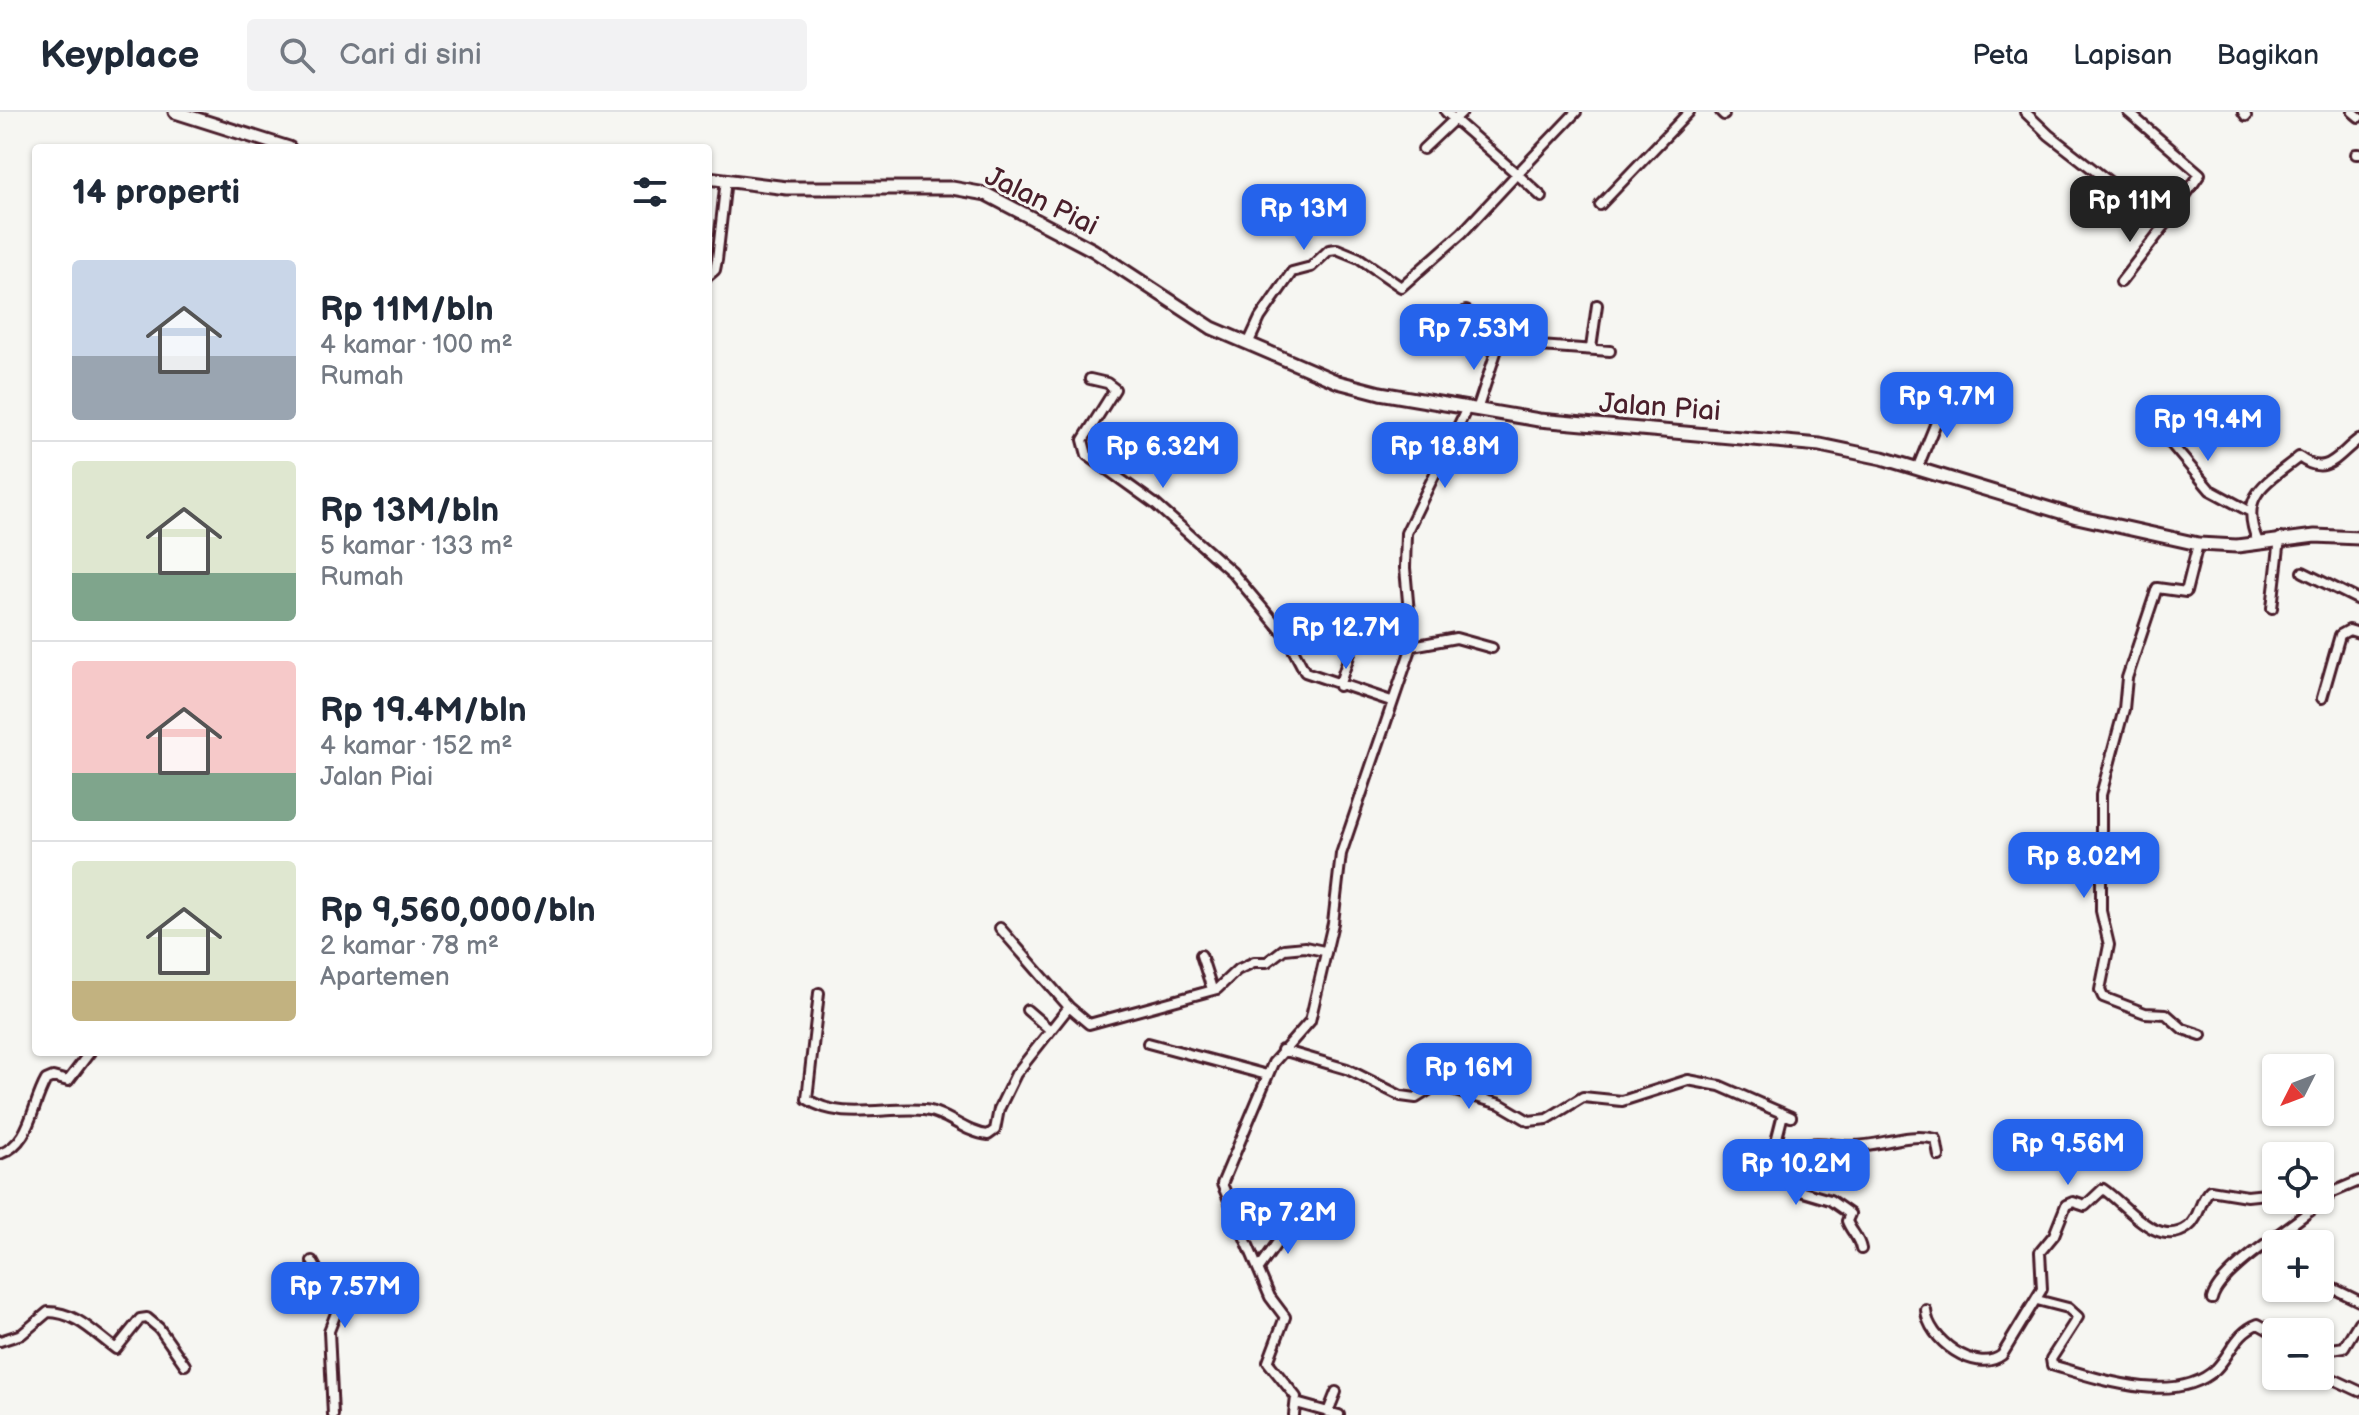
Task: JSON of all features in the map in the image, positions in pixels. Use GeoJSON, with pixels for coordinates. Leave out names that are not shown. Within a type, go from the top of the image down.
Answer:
{"type":"FeatureCollection","features":[{"type":"Feature","properties":{"kind":"street"},"geometry":{"type":"LineString","coordinates":[[175,112],[276,144]]}},
{"type":"Feature","properties":{"kind":"street"},"geometry":{"type":"LineString","coordinates":[[1446,112],[1542,197]]}},
{"type":"Feature","properties":{"kind":"street"},"geometry":{"type":"LineString","coordinates":[[1423,149],[1462,112]]}},
{"type":"Feature","properties":{"kind":"street"},"geometry":{"type":"LineString","coordinates":[[1248,344],[1267,307],[1294,271],[1311,267],[1329,250],[1337,249],[1359,258],[1401,287],[1462,233],[1576,112]]}},
{"type":"Feature","properties":{"kind":"street"},"geometry":{"type":"LineString","coordinates":[[1600,205],[1689,112]]}},
{"type":"Feature","properties":{"kind":"street"},"geometry":{"type":"LineString","coordinates":[[2025,112],[2049,135],[2165,225]]}},
{"type":"Feature","properties":{"kind":"street"},"geometry":{"type":"LineString","coordinates":[[2121,282],[2200,174],[2128,112]]}},
{"type":"Feature","properties":{"kind":"street"},"geometry":{"type":"LineString","coordinates":[[2353,112],[2359,117]]}},
{"type":"Feature","properties":{"kind":"street","name":"Jalan Piai"},"geometry":{"type":"LineString","coordinates":[[712,178],[787,188],[952,188],[986,194],[1093,250],[1192,317],[1248,344],[1355,387],[1472,409],[1584,425],[1820,445],[1917,469],[2077,517],[2198,544],[2237,546],[2280,538],[2359,538]]}},
{"type":"Feature","properties":{"kind":"street"},"geometry":{"type":"LineString","coordinates":[[712,273],[717,260],[726,179]]}},
{"type":"Feature","properties":{"kind":"street"},"geometry":{"type":"LineString","coordinates":[[1591,348],[1597,305]]}},
{"type":"Feature","properties":{"kind":"street"},"geometry":{"type":"LineString","coordinates":[[1294,1415],[1296,1403],[1293,1391],[1268,1362],[1285,1317],[1270,1297],[1260,1267],[1222,1184],[1252,1119],[1267,1075],[1282,1050],[1310,1021],[1333,923],[1341,854],[1412,646],[1405,568],[1406,533],[1472,409],[1499,343],[1493,325],[1466,311]]}},
{"type":"Feature","properties":{"kind":"street"},"geometry":{"type":"LineString","coordinates":[[1499,343],[1610,351]]}},
{"type":"Feature","properties":{"kind":"street"},"geometry":{"type":"LineString","coordinates":[[1090,379],[1112,385],[1115,391],[1083,440],[1087,455],[1155,504],[1221,561],[1286,636],[1305,672],[1339,686],[1391,701]]}},
{"type":"Feature","properties":{"kind":"street"},"geometry":{"type":"LineString","coordinates":[[1917,469],[1946,398]]}},
{"type":"Feature","properties":{"kind":"street"},"geometry":{"type":"LineString","coordinates":[[2157,427],[2210,490],[2249,511]]}},
{"type":"Feature","properties":{"kind":"street"},"geometry":{"type":"LineString","coordinates":[[2258,542],[2249,511],[2254,497],[2299,457],[2320,468],[2359,439]]}},
{"type":"Feature","properties":{"kind":"street"},"geometry":{"type":"LineString","coordinates":[[2272,608],[2280,538]]}},
{"type":"Feature","properties":{"kind":"street"},"geometry":{"type":"LineString","coordinates":[[2198,544],[2186,592],[2157,588],[2127,678],[2124,709],[2101,795],[2101,911],[2109,945],[2100,990],[2103,997],[2121,1006],[2145,1013],[2166,1014],[2183,1029],[2201,1035]]}},
{"type":"Feature","properties":{"kind":"street"},"geometry":{"type":"LineString","coordinates":[[2303,572],[2359,600]]}},
{"type":"Feature","properties":{"kind":"street"},"geometry":{"type":"LineString","coordinates":[[2322,698],[2340,635],[2349,630],[2359,633]]}},
{"type":"Feature","properties":{"kind":"street"},"geometry":{"type":"LineString","coordinates":[[1412,646],[1456,638],[1492,648]]}},
{"type":"Feature","properties":{"kind":"street"},"geometry":{"type":"LineString","coordinates":[[1339,686],[1353,644]]}},
{"type":"Feature","properties":{"kind":"street"},"geometry":{"type":"LineString","coordinates":[[1000,928],[1069,1007],[1085,1022],[1095,1024],[1217,989],[1237,970],[1254,962],[1267,962],[1284,949],[1305,947],[1324,951]]}},
{"type":"Feature","properties":{"kind":"street"},"geometry":{"type":"LineString","coordinates":[[1201,955],[1212,989]]}},
{"type":"Feature","properties":{"kind":"street"},"geometry":{"type":"LineString","coordinates":[[819,993],[805,1091],[807,1099],[827,1107],[869,1112],[927,1110],[979,1134],[995,1130],[1007,1090],[1049,1029],[1069,1007]]}},
{"type":"Feature","properties":{"kind":"street"},"geometry":{"type":"LineString","coordinates":[[1027,1010],[1049,1029]]}},
{"type":"Feature","properties":{"kind":"street"},"geometry":{"type":"LineString","coordinates":[[1148,1043],[1267,1075]]}},
{"type":"Feature","properties":{"kind":"street"},"geometry":{"type":"LineString","coordinates":[[1282,1050],[1347,1069],[1401,1096],[1416,1098],[1432,1088],[1448,1089],[1500,1104],[1529,1121],[1547,1119],[1583,1097],[1622,1101],[1688,1080],[1710,1083],[1787,1116],[1769,1169]]}},
{"type":"Feature","properties":{"kind":"street"},"geometry":{"type":"LineString","coordinates":[[0,1154],[16,1146],[24,1136],[46,1080],[53,1077],[68,1081],[87,1056]]}},
{"type":"Feature","properties":{"kind":"street"},"geometry":{"type":"LineString","coordinates":[[1784,1180],[1787,1172],[1795,1171],[1804,1161],[1808,1144],[1858,1147],[1890,1138],[1933,1138],[1938,1143],[1939,1156]]}},
{"type":"Feature","properties":{"kind":"street"},"geometry":{"type":"LineString","coordinates":[[1734,1173],[1748,1176],[1762,1165],[1803,1192],[1844,1206],[1850,1214],[1847,1221],[1849,1228],[1860,1240],[1861,1249]]}},
{"type":"Feature","properties":{"kind":"street"},"geometry":{"type":"LineString","coordinates":[[2334,1192],[2359,1181]]}},
{"type":"Feature","properties":{"kind":"street"},"geometry":{"type":"LineString","coordinates":[[1926,1310],[1926,1320],[1937,1335],[1963,1356],[1987,1362],[2002,1355],[2037,1300],[2043,1282],[2040,1252],[2054,1235],[2062,1211],[2070,1203],[2085,1206],[2103,1189],[2144,1224],[2173,1233],[2187,1228],[2195,1219],[2210,1190],[2247,1196],[2262,1194]]}},
{"type":"Feature","properties":{"kind":"street"},"geometry":{"type":"LineString","coordinates":[[2212,1299],[2220,1280],[2308,1214]]}},
{"type":"Feature","properties":{"kind":"street"},"geometry":{"type":"LineString","coordinates":[[1260,1267],[1289,1226]]}},
{"type":"Feature","properties":{"kind":"street"},"geometry":{"type":"LineString","coordinates":[[312,1261],[338,1308],[329,1331],[333,1415]]}},
{"type":"Feature","properties":{"kind":"street"},"geometry":{"type":"LineString","coordinates":[[2334,1289],[2359,1301]]}},
{"type":"Feature","properties":{"kind":"street"},"geometry":{"type":"LineString","coordinates":[[2037,1300],[2068,1308],[2078,1317],[2051,1359],[2052,1365],[2131,1387],[2191,1382],[2215,1370],[2245,1328],[2258,1324],[2262,1326]]}},
{"type":"Feature","properties":{"kind":"street"},"geometry":{"type":"LineString","coordinates":[[0,1341],[22,1334],[48,1312],[57,1312],[74,1317],[116,1349],[140,1319],[147,1318],[159,1328],[185,1365]]}},
{"type":"Feature","properties":{"kind":"street"},"geometry":{"type":"LineString","coordinates":[[2334,1349],[2344,1347],[2359,1322]]}},
{"type":"Feature","properties":{"kind":"street"},"geometry":{"type":"LineString","coordinates":[[2334,1379],[2359,1391]]}},
{"type":"Feature","properties":{"kind":"street"},"geometry":{"type":"LineString","coordinates":[[1328,1412],[1336,1392]]}},
{"type":"Feature","properties":{"kind":"street"},"geometry":{"type":"LineString","coordinates":[[1296,1403],[1339,1415]]}}]}
